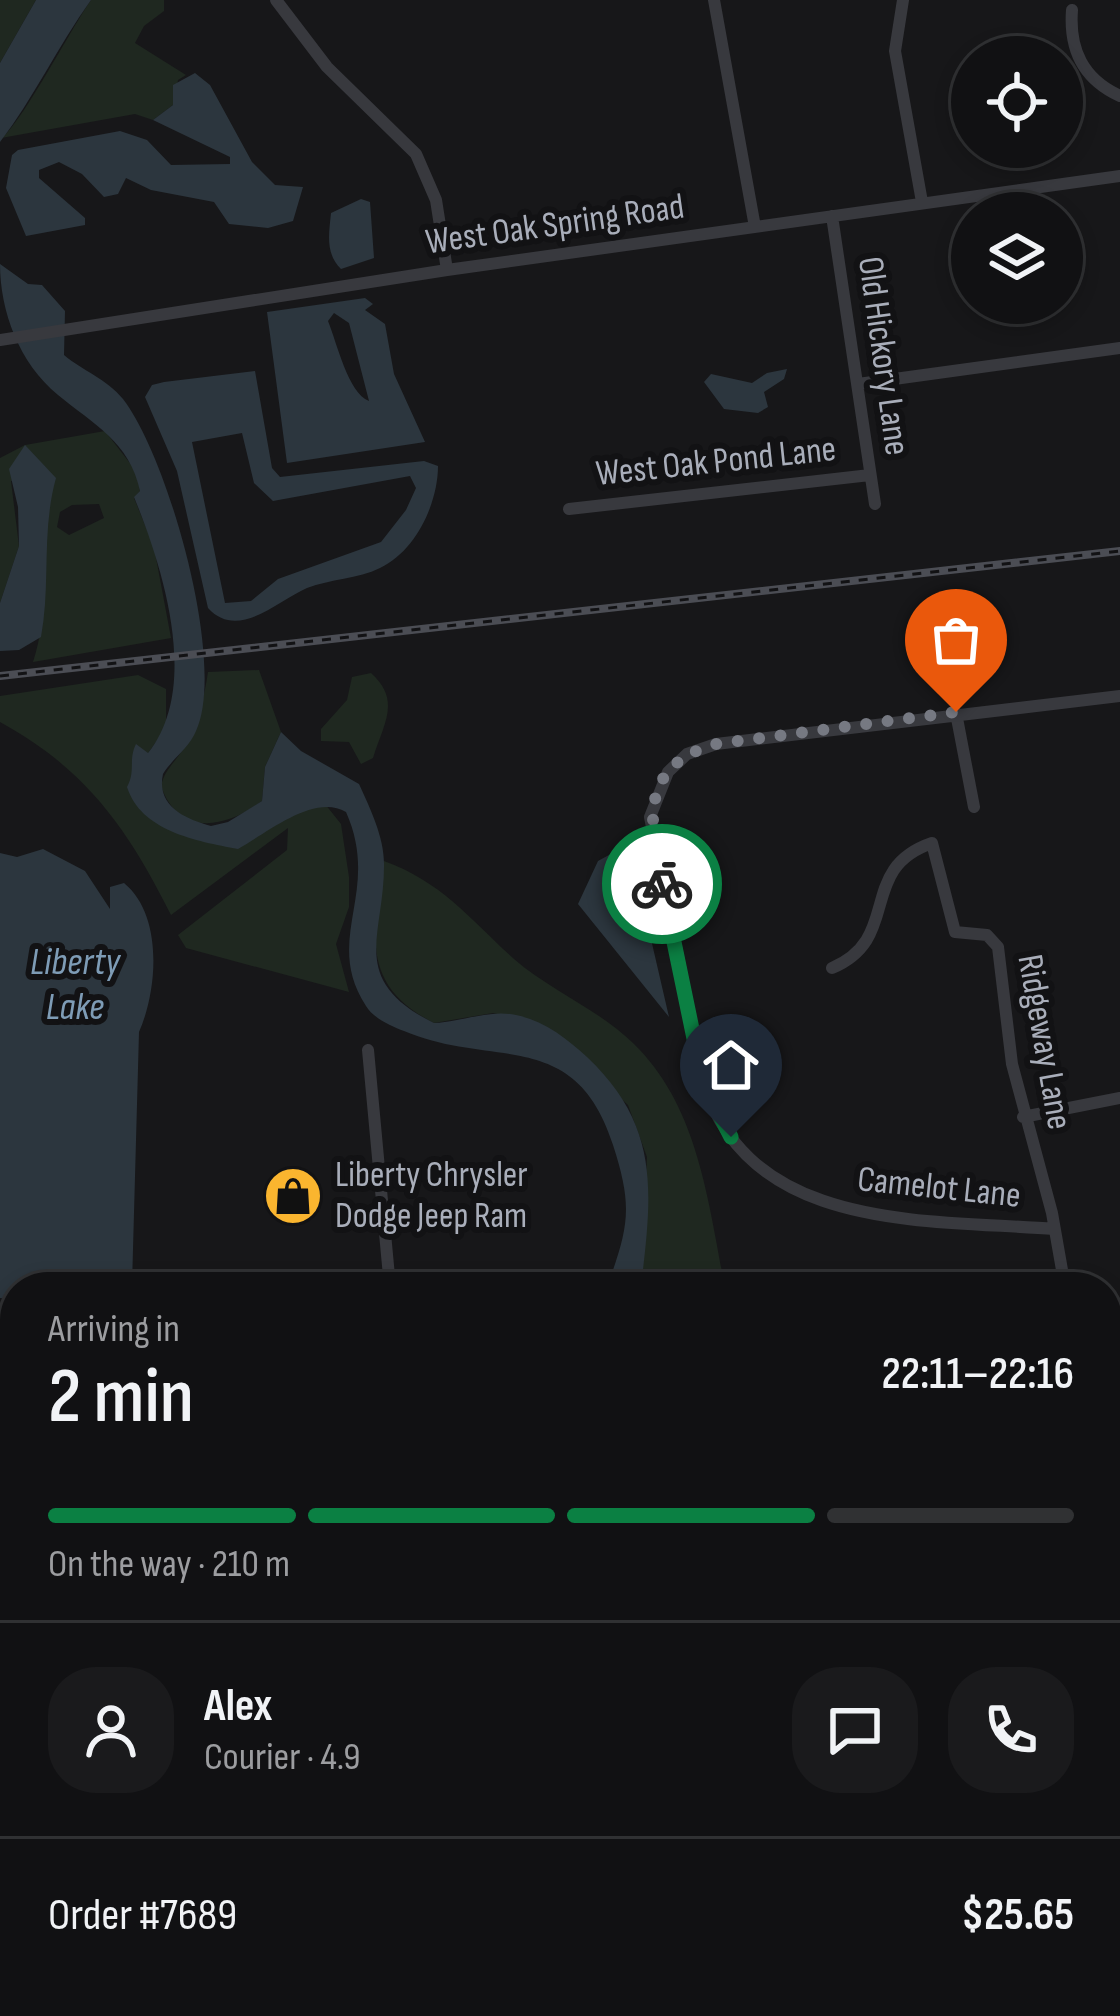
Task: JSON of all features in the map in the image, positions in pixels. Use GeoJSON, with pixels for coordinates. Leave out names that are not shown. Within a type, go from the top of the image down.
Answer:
{"type":"FeatureCollection","features":[{"type":"Feature","properties":{"kind":"street"},"geometry":{"type":"LineString","coordinates":[[276,0],[327,67],[416,154],[436,200],[447,270]]}},
{"type":"Feature","properties":{"kind":"street"},"geometry":{"type":"LineString","coordinates":[[714,0],[755,227]]}},
{"type":"Feature","properties":{"kind":"street"},"geometry":{"type":"LineString","coordinates":[[903,0],[895,51],[922,202]]}},
{"type":"Feature","properties":{"kind":"street"},"geometry":{"type":"LineString","coordinates":[[1072,10],[1079,63],[1091,79],[1120,96]]}},
{"type":"Feature","properties":{"kind":"street","name":"West Oak Spring Road"},"geometry":{"type":"LineString","coordinates":[[3,340],[447,270],[1120,176]]}},
{"type":"Feature","properties":{"kind":"street","name":"Old Hickory Lane"},"geometry":{"type":"LineString","coordinates":[[832,216],[875,504]]}},
{"type":"Feature","properties":{"kind":"street"},"geometry":{"type":"LineString","coordinates":[[857,384],[1120,348]]}},
{"type":"Feature","properties":{"kind":"street","name":"West Oak Pond Lane"},"geometry":{"type":"LineString","coordinates":[[569,509],[870,476]]}},
{"type":"Feature","properties":{"kind":"street","name":"Camelot Lane"},"geometry":{"type":"LineString","coordinates":[[1054,1229],[828,1207],[789,1189],[746,1154],[718,1116],[703,1082],[651,830],[660,784],[677,763],[700,749],[956,712],[1120,696]]}},
{"type":"Feature","properties":{"kind":"street"},"geometry":{"type":"LineString","coordinates":[[956,712],[974,807]]}},
{"type":"Feature","properties":{"kind":"street","name":"Ridgeway Lane"},"geometry":{"type":"LineString","coordinates":[[832,968],[869,943],[880,920],[884,879],[893,867],[932,842],[955,932],[987,935],[998,947],[1023,1117],[1062,1272]]}},
{"type":"Feature","properties":{"kind":"street"},"geometry":{"type":"LineString","coordinates":[[368,1050],[389,1272]]}},
{"type":"Feature","properties":{"kind":"street"},"geometry":{"type":"LineString","coordinates":[[1023,1117],[1120,1098]]}},
{"type":"Feature","properties":{"kind":"shaded area"},"geometry":{"type":"Polygon","coordinates":[[[0,0],[36,0],[0,63],[0,0]]]}},
{"type":"Feature","properties":{"kind":"shaded area"},"geometry":{"type":"Polygon","coordinates":[[[91,0],[164,0],[164,11],[144,26],[135,43],[186,75],[178,80],[173,105],[153,120],[135,114],[1,138],[32,97],[91,0]]]}},
{"type":"Feature","properties":{"kind":"shaded area"},"geometry":{"type":"Polygon","coordinates":[[[105,431],[136,471],[140,491],[134,498],[154,547],[171,638],[33,662],[55,479],[11,481],[19,546],[0,603],[0,458],[25,445],[105,431]],[[99,504],[72,505],[60,512],[57,527],[69,535],[104,518],[99,504]]]}},
{"type":"Feature","properties":{"kind":"shaded area"},"geometry":{"type":"Polygon","coordinates":[[[259,670],[281,732],[265,767],[262,801],[219,822],[191,821],[169,803],[161,786],[194,728],[208,672],[259,670]]]}},
{"type":"Feature","properties":{"kind":"shaded area"},"geometry":{"type":"Polygon","coordinates":[[[371,673],[386,693],[387,713],[373,758],[361,764],[349,742],[321,741],[321,729],[347,700],[352,677],[371,673]]]}},
{"type":"Feature","properties":{"kind":"shaded area"},"geometry":{"type":"Polygon","coordinates":[[[138,675],[166,689],[166,728],[136,770],[179,834],[325,804],[341,824],[349,907],[336,944],[349,992],[186,948],[178,935],[287,850],[288,828],[171,915],[138,855],[102,804],[57,760],[0,722],[0,696],[138,675]]]}},
{"type":"Feature","properties":{"kind":"shaded area"},"geometry":{"type":"Polygon","coordinates":[[[384,861],[439,891],[528,970],[633,1043],[655,1068],[687,1126],[706,1189],[722,1272],[642,1272],[647,1157],[628,1105],[541,1024],[493,1013],[434,1023],[410,1008],[382,973],[375,933],[384,861]]]}},
{"type":"Feature","properties":{"kind":"water"},"geometry":{"type":"Polygon","coordinates":[[[36,0],[91,0],[0,142],[0,63],[36,0]]]}},
{"type":"Feature","properties":{"kind":"water"},"geometry":{"type":"Polygon","coordinates":[[[195,73],[210,85],[252,162],[275,185],[303,187],[293,221],[268,228],[229,224],[214,202],[151,190],[126,178],[118,194],[104,197],[82,174],[59,162],[39,170],[39,178],[85,218],[85,225],[26,236],[6,188],[12,155],[18,150],[120,131],[147,140],[171,165],[230,164],[230,157],[153,120],[173,105],[173,85],[195,73]]]}},
{"type":"Feature","properties":{"kind":"water"},"geometry":{"type":"Polygon","coordinates":[[[361,199],[370,202],[374,258],[341,269],[330,250],[331,213],[361,199]]]}},
{"type":"Feature","properties":{"kind":"water"},"geometry":{"type":"Polygon","coordinates":[[[0,264],[28,284],[42,285],[65,311],[64,355],[123,399],[158,466],[174,512],[198,611],[204,700],[193,737],[163,774],[168,803],[211,826],[228,822],[262,801],[265,767],[281,732],[301,751],[359,784],[383,853],[376,954],[389,990],[434,1023],[485,1015],[527,1018],[563,1037],[611,1083],[640,1136],[646,1163],[648,1221],[643,1272],[612,1272],[624,1232],[624,1185],[597,1107],[577,1082],[528,1058],[437,1042],[404,1031],[366,1006],[349,958],[358,867],[346,812],[333,807],[305,811],[238,849],[172,832],[134,802],[127,787],[134,750],[136,744],[148,753],[164,726],[175,662],[165,592],[134,497],[140,491],[119,447],[32,368],[14,335],[0,264]]]}},
{"type":"Feature","properties":{"kind":"water"},"geometry":{"type":"Polygon","coordinates":[[[365,298],[373,304],[365,310],[385,324],[394,374],[425,442],[287,463],[267,312],[365,298]],[[334,313],[328,321],[349,378],[369,401],[349,323],[334,313]]]}},
{"type":"Feature","properties":{"kind":"water"},"geometry":{"type":"Polygon","coordinates":[[[787,369],[784,379],[764,392],[768,407],[758,413],[724,409],[704,382],[711,374],[752,383],[767,373],[787,369]]]}},
{"type":"Feature","properties":{"kind":"water"},"geometry":{"type":"Polygon","coordinates":[[[255,371],[272,468],[280,477],[424,461],[438,466],[429,510],[414,538],[380,568],[307,588],[245,620],[220,617],[208,608],[177,471],[145,397],[152,385],[255,371]],[[242,433],[192,442],[225,603],[251,601],[278,579],[381,542],[416,488],[410,476],[273,501],[254,483],[242,433]]]}},
{"type":"Feature","properties":{"kind":"water"},"geometry":{"type":"Polygon","coordinates":[[[25,445],[56,478],[44,617],[41,637],[19,650],[0,651],[0,603],[19,546],[18,507],[9,469],[25,445]]]}},
{"type":"Feature","properties":{"kind":"water"},"geometry":{"type":"Polygon","coordinates":[[[629,844],[669,1017],[578,904],[598,861],[629,844]]]}},
{"type":"Feature","properties":{"kind":"water","name":"Liberty Lake"},"geometry":{"type":"Polygon","coordinates":[[[43,849],[85,871],[110,909],[110,887],[124,883],[137,897],[151,933],[153,974],[139,1032],[132,1272],[0,1272],[0,853],[17,857],[43,849]]]}},
{"type":"Feature","properties":{"kind":"railway"},"geometry":{"type":"LineString","coordinates":[[0,676],[1120,551]]}},
{"type":"Feature","properties":{"kind":"way so far"},"geometry":{"type":"LineString","coordinates":[[662,884],[650,817],[660,784],[688,754],[716,744],[956,712]]}},
{"type":"Feature","properties":{"kind":"place","name":"Liberty Chrysler Dodge Jeep Ram"},"geometry":{"type":"Point","coordinates":[293,1196]}},
{"type":"Feature","properties":{"kind":"route"},"geometry":{"type":"LineString","coordinates":[[662,884],[703,1082],[731,1137]]}}]}
